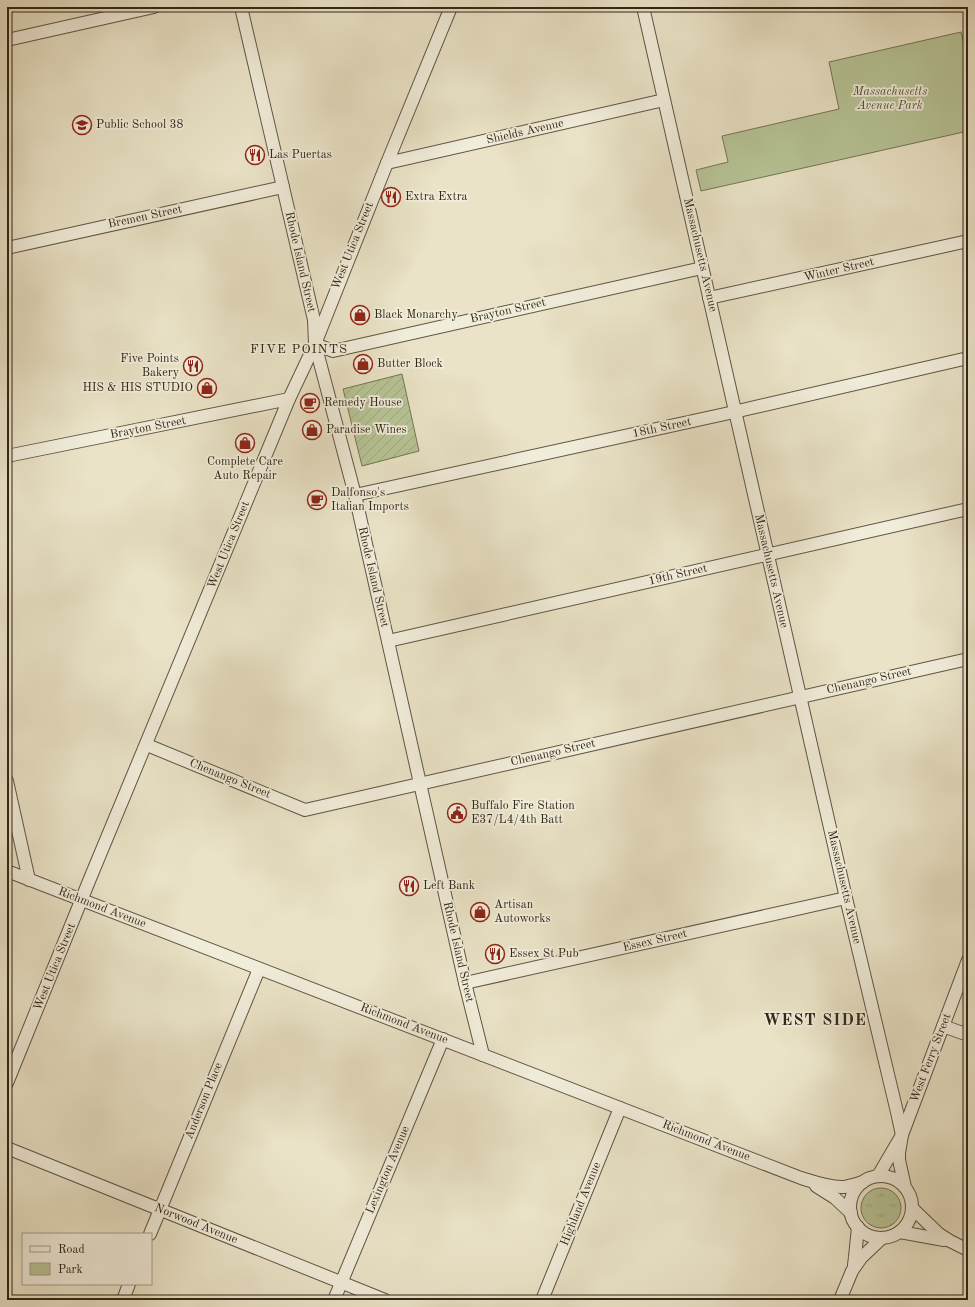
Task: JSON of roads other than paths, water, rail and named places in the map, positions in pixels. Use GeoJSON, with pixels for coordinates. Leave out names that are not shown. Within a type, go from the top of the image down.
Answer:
{"type":"FeatureCollection","features":[{"type":"Feature","properties":{"kind":"street"},"geometry":{"type":"LineString","coordinates":[[7,40],[154,7]]}},
{"type":"Feature","properties":{"kind":"street","name":"Rhode Island Street"},"geometry":{"type":"LineString","coordinates":[[241,7],[314,320],[315,344],[355,495],[465,983],[483,1055]]}},
{"type":"Feature","properties":{"kind":"street","name":"West Utica Street"},"geometry":{"type":"LineString","coordinates":[[7,1083],[289,399],[315,344],[451,7]]}},
{"type":"Feature","properties":{"kind":"street","name":"Massachusetts Avenue"},"geometry":{"type":"LineString","coordinates":[[643,7],[846,898],[902,1135]]}},
{"type":"Feature","properties":{"kind":"street","name":"Shields Avenue"},"geometry":{"type":"LineString","coordinates":[[387,164],[664,100]]}},
{"type":"Feature","properties":{"kind":"street","name":"Bremen Street"},"geometry":{"type":"LineString","coordinates":[[7,248],[283,187]]}},
{"type":"Feature","properties":{"kind":"street","name":"Winter Street"},"geometry":{"type":"LineString","coordinates":[[709,298],[968,241]]}},
{"type":"Feature","properties":{"kind":"street","name":"Brayton Street"},"geometry":{"type":"LineString","coordinates":[[315,344],[333,351],[702,268]]}},
{"type":"Feature","properties":{"kind":"street","name":"18th Street"},"geometry":{"type":"LineString","coordinates":[[355,495],[735,412],[968,358]]}},
{"type":"Feature","properties":{"kind":"street","name":"Brayton Street"},"geometry":{"type":"LineString","coordinates":[[7,456],[289,399]]}},
{"type":"Feature","properties":{"kind":"street","name":"19th Street"},"geometry":{"type":"LineString","coordinates":[[388,641],[968,509]]}},
{"type":"Feature","properties":{"kind":"street","name":"Chenango Street"},"geometry":{"type":"LineString","coordinates":[[147,745],[305,810],[968,659]]}},
{"type":"Feature","properties":{"kind":"street"},"geometry":{"type":"LineString","coordinates":[[7,781],[30,880]]}},
{"type":"Feature","properties":{"kind":"street","name":"Richmond Avenue"},"geometry":{"type":"LineString","coordinates":[[7,871],[801,1178],[838,1187],[863,1182]]}},
{"type":"Feature","properties":{"kind":"street","name":"Essex Street"},"geometry":{"type":"LineString","coordinates":[[465,983],[846,898]]}},
{"type":"Feature","properties":{"kind":"street","name":"West Ferry Street"},"geometry":{"type":"LineString","coordinates":[[878,1176],[902,1135],[968,960]]}},
{"type":"Feature","properties":{"kind":"street","name":"Anderson Place"},"geometry":{"type":"LineString","coordinates":[[150,1233],[259,969]]}},
{"type":"Feature","properties":{"kind":"street"},"geometry":{"type":"LineString","coordinates":[[943,1026],[968,1036]]}},
{"type":"Feature","properties":{"kind":"street","name":"Lexington Avenue"},"geometry":{"type":"LineString","coordinates":[[334,1300],[443,1039]]}},
{"type":"Feature","properties":{"kind":"street","name":"Highland Avenue"},"geometry":{"type":"LineString","coordinates":[[542,1300],[620,1108]]}},
{"type":"Feature","properties":{"kind":"street","name":"West Ferry Street"},"geometry":{"type":"LineString","coordinates":[[902,1135],[899,1153],[905,1187]]}},
{"type":"Feature","properties":{"kind":"street","name":"Norwood Avenue"},"geometry":{"type":"LineString","coordinates":[[7,1148],[385,1300]]}},
{"type":"Feature","properties":{"kind":"street"},"geometry":{"type":"LineString","coordinates":[[882,1238],[868,1235],[858,1227],[851,1212],[851,1202],[854,1194],[863,1182],[878,1176],[895,1180],[905,1187],[910,1197],[912,1208],[909,1221],[900,1232]]}},
{"type":"Feature","properties":{"kind":"street","name":"Richmond Avenue"},"geometry":{"type":"LineString","coordinates":[[801,1178],[835,1198],[851,1212]]}},
{"type":"Feature","properties":{"kind":"street"},"geometry":{"type":"LineString","coordinates":[[912,1208],[939,1234],[968,1250]]}},
{"type":"Feature","properties":{"kind":"street"},"geometry":{"type":"LineString","coordinates":[[840,1300],[856,1257],[858,1227]]}},
{"type":"Feature","properties":{"kind":"street"},"geometry":{"type":"LineString","coordinates":[[852,1271],[864,1254],[882,1238],[900,1232],[950,1241]]}},
{"type":"Feature","properties":{"kind":"street"},"geometry":{"type":"LineString","coordinates":[[123,1300],[129,1285]]}},
{"type":"Feature","properties":{"kind":"place","name":"Public School 38"},"geometry":{"type":"Point","coordinates":[82,125]}},
{"type":"Feature","properties":{"kind":"place","name":"Las Puertas"},"geometry":{"type":"Point","coordinates":[255,155]}},
{"type":"Feature","properties":{"kind":"place","name":"Extra Extra"},"geometry":{"type":"Point","coordinates":[391,197]}},
{"type":"Feature","properties":{"kind":"place","name":"Black Monarchy"},"geometry":{"type":"Point","coordinates":[360,315]}},
{"type":"Feature","properties":{"kind":"place","name":"Butter Block"},"geometry":{"type":"Point","coordinates":[363,364]}},
{"type":"Feature","properties":{"kind":"place","name":"Five Points Bakery"},"geometry":{"type":"Point","coordinates":[193,366]}},
{"type":"Feature","properties":{"kind":"place","name":"HIS & HIS STUDIO"},"geometry":{"type":"Point","coordinates":[207,388]}},
{"type":"Feature","properties":{"kind":"place","name":"Remedy House"},"geometry":{"type":"Point","coordinates":[310,403]}},
{"type":"Feature","properties":{"kind":"place","name":"Paradise Wines"},"geometry":{"type":"Point","coordinates":[312,430]}},
{"type":"Feature","properties":{"kind":"place","name":"Complete Care Auto Repair"},"geometry":{"type":"Point","coordinates":[245,443]}},
{"type":"Feature","properties":{"kind":"place","name":"Dalfonso's Italian Imports"},"geometry":{"type":"Point","coordinates":[317,500]}},
{"type":"Feature","properties":{"kind":"place","name":"Buffalo Fire Station E37/L4/4th Batt"},"geometry":{"type":"Point","coordinates":[457,813]}},
{"type":"Feature","properties":{"kind":"place","name":"Left Bank"},"geometry":{"type":"Point","coordinates":[409,886]}},
{"type":"Feature","properties":{"kind":"place","name":"Artisan Autoworks"},"geometry":{"type":"Point","coordinates":[480,912]}},
{"type":"Feature","properties":{"kind":"place","name":"Essex St Pub"},"geometry":{"type":"Point","coordinates":[495,954]}},
{"type":"Feature","properties":{"kind":"district","name":"FIVE POINTS"},"geometry":{"type":"Point","coordinates":[299,349]}},
{"type":"Feature","properties":{"kind":"district","name":"WEST SIDE"},"geometry":{"type":"Point","coordinates":[815,1021]}},
{"type":"Feature","properties":{"kind":"park label","name":"Massachusetts Avenue Park"},"geometry":{"type":"Point","coordinates":[890,99]}}]}
